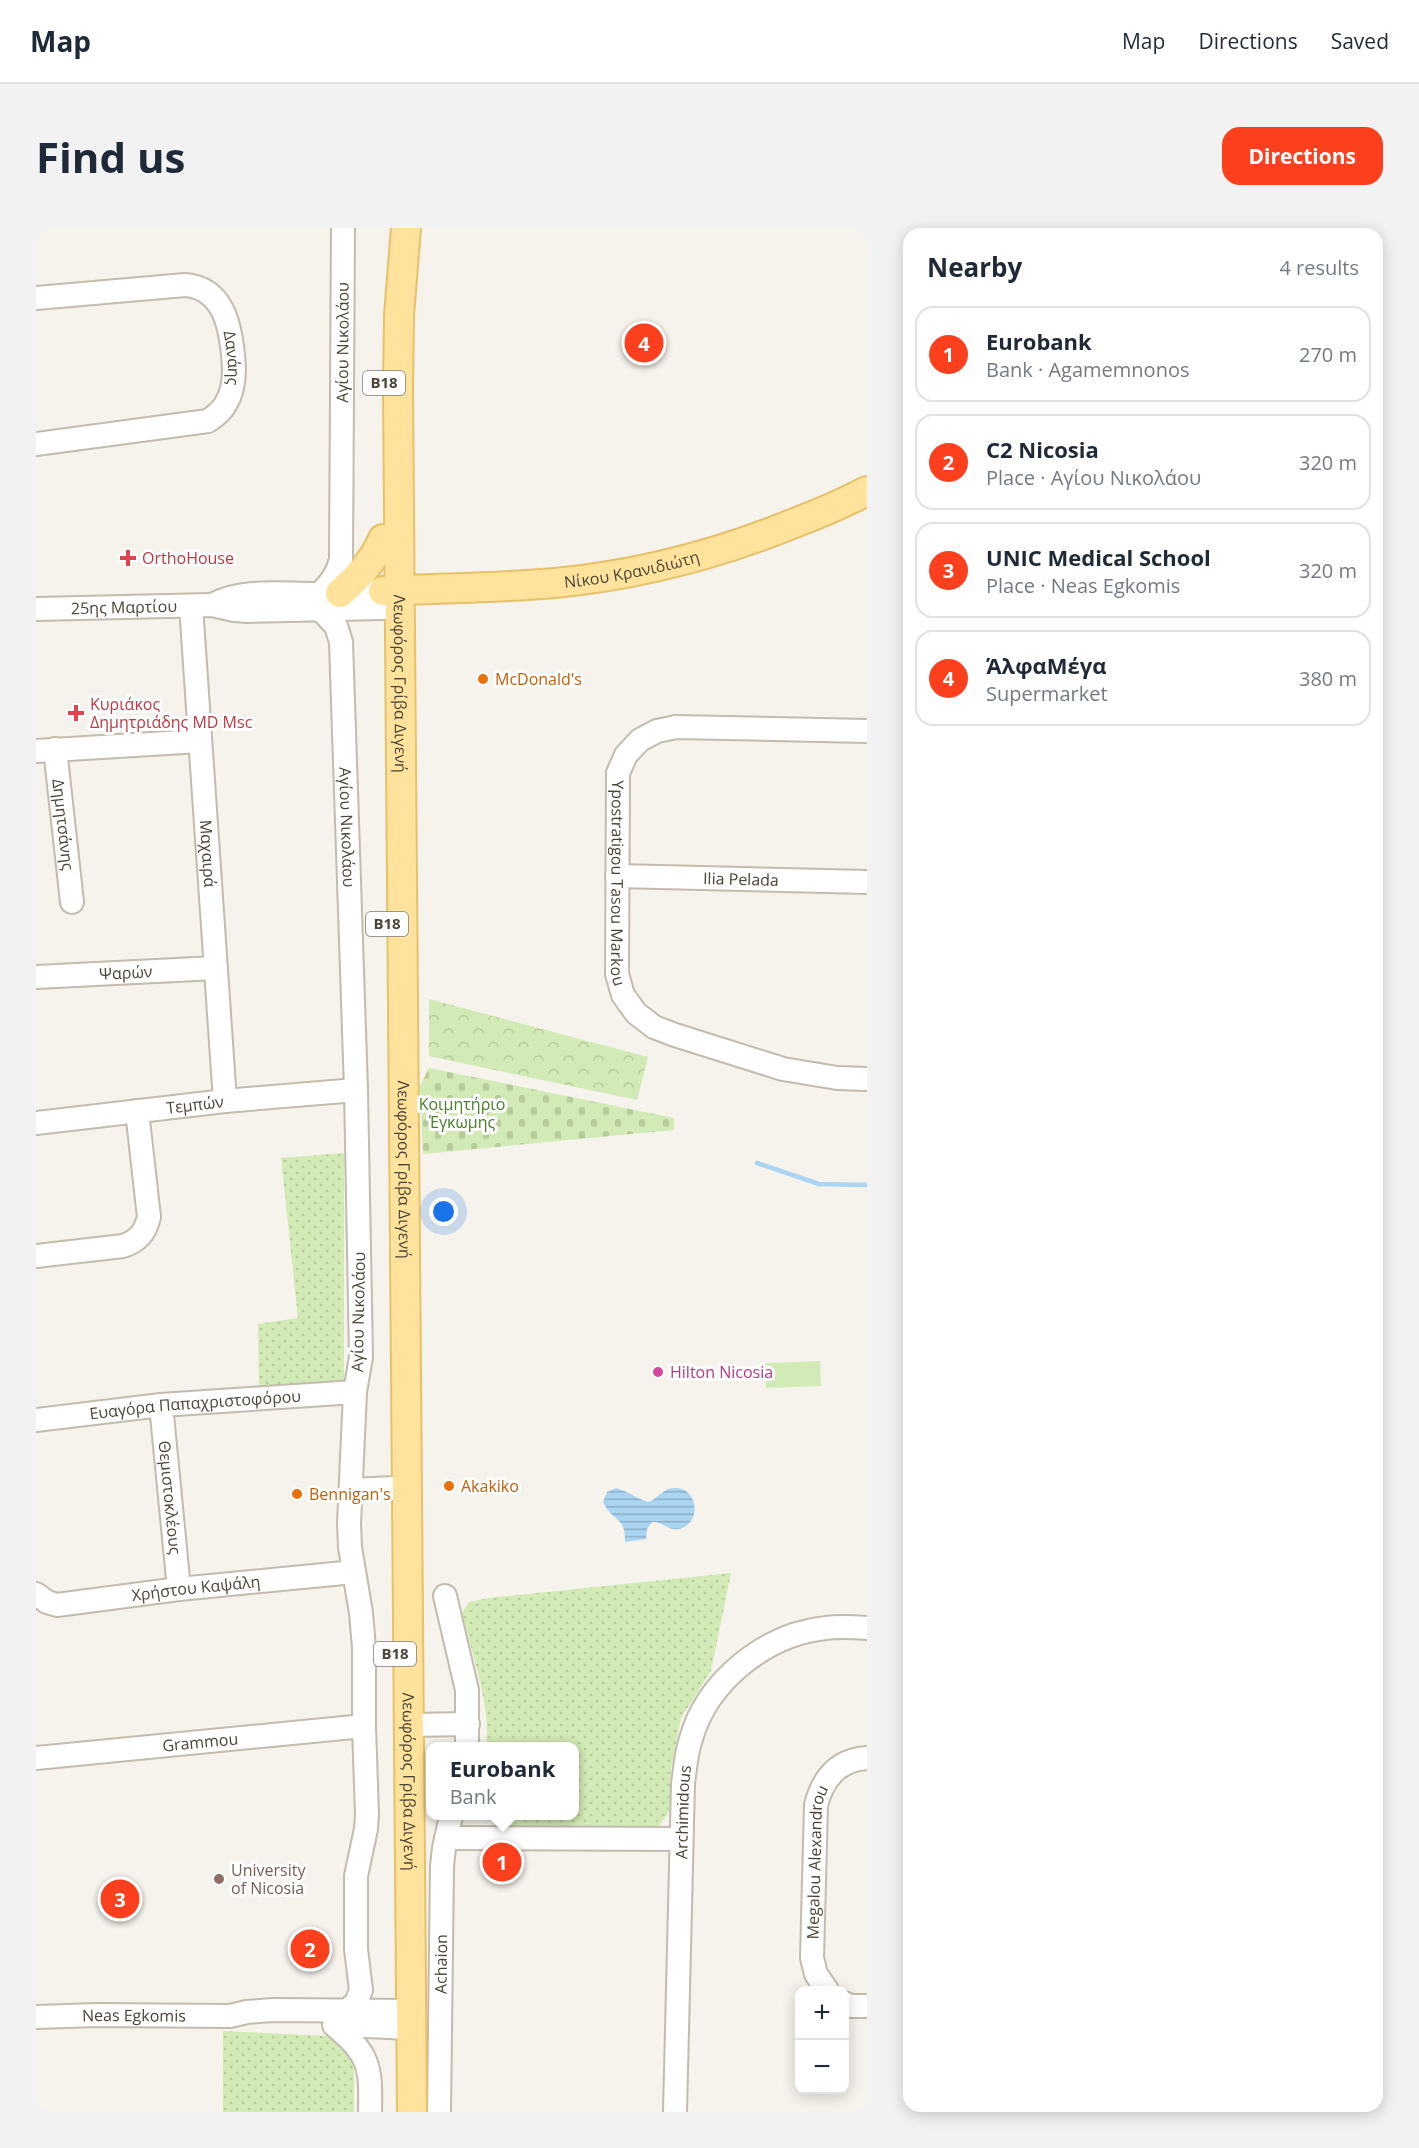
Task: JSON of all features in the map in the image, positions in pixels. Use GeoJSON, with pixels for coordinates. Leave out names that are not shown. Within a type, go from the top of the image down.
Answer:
{"type":"FeatureCollection","features":[{"type":"Feature","properties":{"kind":"main road","name":"Λεωφόρος Γρίβα Διγενή"},"geometry":{"type":"LineString","coordinates":[[390,228],[384,314],[383,539],[392,599],[410,1725],[404,2020],[397,2112]]}},
{"type":"Feature","properties":{"kind":"main road","name":"Λεωφόρος Γρίβα Διγενή"},"geometry":{"type":"LineString","coordinates":[[406,228],[399,316],[392,599],[394,1488],[404,2020],[412,2112]]}},
{"type":"Feature","properties":{"kind":"main road","name":"Νίκου Κρανιδιώτη"},"geometry":{"type":"LineString","coordinates":[[392,599],[553,583],[668,565],[755,539],[867,491]]}},
{"type":"Feature","properties":{"kind":"main road","name":"Νίκου Κρανιδιώτη"},"geometry":{"type":"LineString","coordinates":[[392,599],[542,599],[637,587],[736,564],[867,511]]}},
{"type":"Feature","properties":{"kind":"main road"},"geometry":{"type":"LineString","coordinates":[[327,599],[363,572],[378,552],[383,539]]}},
{"type":"Feature","properties":{"kind":"street","name":"Αγίου Νικολάου"},"geometry":{"type":"LineString","coordinates":[[340,2018],[356,2003],[361,1990],[355,1930],[356,1876],[367,1815],[363,1648],[350,1536],[355,1392],[361,1357],[356,1090],[341,642],[327,599],[341,559],[343,228]]}},
{"type":"Feature","properties":{"kind":"street","name":"Δανάης"},"geometry":{"type":"LineString","coordinates":[[36,298],[185,285],[196,286],[210,293],[225,313],[231,334],[234,374],[233,387],[225,405],[208,421],[36,444]]}},
{"type":"Feature","properties":{"kind":"street","name":"25ης Μαρτίου"},"geometry":{"type":"LineString","coordinates":[[36,609],[201,605],[247,594],[327,599],[392,599]]}},
{"type":"Feature","properties":{"kind":"street","name":"Μαχαιρά"},"geometry":{"type":"LineString","coordinates":[[201,605],[200,741],[225,1101]]}},
{"type":"Feature","properties":{"kind":"street","name":"Ypostratigou Tasou Markou"},"geometry":{"type":"LineString","coordinates":[[867,731],[676,727],[657,731],[640,740],[626,755],[618,773],[617,876],[617,974],[623,995],[636,1013],[654,1026],[675,1035],[783,1069],[837,1078],[867,1079]]}},
{"type":"Feature","properties":{"kind":"street"},"geometry":{"type":"LineString","coordinates":[[46,750],[200,741]]}},
{"type":"Feature","properties":{"kind":"street","name":"Δημητσάνης"},"geometry":{"type":"LineString","coordinates":[[46,750],[72,902]]}},
{"type":"Feature","properties":{"kind":"street","name":"Ilia Pelada"},"geometry":{"type":"LineString","coordinates":[[617,876],[867,882]]}},
{"type":"Feature","properties":{"kind":"street","name":"Ψαρών"},"geometry":{"type":"LineString","coordinates":[[36,977],[216,968]]}},
{"type":"Feature","properties":{"kind":"street","name":"Τεμπών"},"geometry":{"type":"LineString","coordinates":[[36,1123],[225,1101],[356,1090]]}},
{"type":"Feature","properties":{"kind":"street"},"geometry":{"type":"LineString","coordinates":[[36,1256],[123,1246],[133,1243],[141,1236],[148,1217],[137,1111]]}},
{"type":"Feature","properties":{"kind":"street","name":"Ευαγόρα Παπαχριστοφόρου"},"geometry":{"type":"LineString","coordinates":[[36,1420],[161,1406],[355,1392]]}},
{"type":"Feature","properties":{"kind":"street","name":"Θεμιστοκλέους"},"geometry":{"type":"LineString","coordinates":[[161,1406],[179,1589]]}},
{"type":"Feature","properties":{"kind":"street"},"geometry":{"type":"LineString","coordinates":[[351,1490],[394,1488]]}},
{"type":"Feature","properties":{"kind":"street","name":"Χρήστου Καψάλη"},"geometry":{"type":"LineString","coordinates":[[37,1595],[57,1605],[179,1589],[354,1572]]}},
{"type":"Feature","properties":{"kind":"street"},"geometry":{"type":"LineString","coordinates":[[445,1596],[467,1690],[467,1742]]}},
{"type":"Feature","properties":{"kind":"street","name":"Archimidous"},"geometry":{"type":"LineString","coordinates":[[675,2112],[683,1784],[691,1738],[700,1715],[723,1681],[744,1663],[782,1640],[826,1628],[867,1628]]}},
{"type":"Feature","properties":{"kind":"street"},"geometry":{"type":"LineString","coordinates":[[410,1725],[468,1724]]}},
{"type":"Feature","properties":{"kind":"street","name":"Grammou"},"geometry":{"type":"LineString","coordinates":[[36,1758],[364,1726]]}},
{"type":"Feature","properties":{"kind":"street","name":"Megalou Alexandrou"},"geometry":{"type":"LineString","coordinates":[[824,1986],[816,1974],[812,1958],[816,1805],[820,1789],[835,1770],[849,1761],[867,1758]]}},
{"type":"Feature","properties":{"kind":"street","name":"Achaion"},"geometry":{"type":"LineString","coordinates":[[439,2112],[442,1866],[450,1820]]}},
{"type":"Feature","properties":{"kind":"street"},"geometry":{"type":"LineString","coordinates":[[446,1838],[681,1839]]}},
{"type":"Feature","properties":{"kind":"street"},"geometry":{"type":"LineString","coordinates":[[849,2005],[867,2006]]}},
{"type":"Feature","properties":{"kind":"street","name":"Neas Egkomis"},"geometry":{"type":"LineString","coordinates":[[36,2017],[230,2016],[272,2010],[340,2018],[404,2020]]}},
{"type":"Feature","properties":{"kind":"street"},"geometry":{"type":"LineString","coordinates":[[340,2018],[368,2064],[370,2112]]}},
{"type":"Feature","properties":{"kind":"green space"},"geometry":{"type":"Polygon","coordinates":[[[429,999],[648,1057],[637,1100],[429,1056],[429,999]]]}},
{"type":"Feature","properties":{"kind":"green space","name":"Κοιμητήριο Έγκωμης"},"geometry":{"type":"Polygon","coordinates":[[[429,1068],[674,1118],[674,1130],[423,1154],[420,1086],[429,1068]]]}},
{"type":"Feature","properties":{"kind":"green space"},"geometry":{"type":"Polygon","coordinates":[[[344,1153],[344,1381],[259,1388],[258,1324],[298,1318],[281,1158],[344,1153]]]}},
{"type":"Feature","properties":{"kind":"green space"},"geometry":{"type":"Polygon","coordinates":[[[820,1361],[821,1386],[766,1388],[765,1363],[820,1361]]]}},
{"type":"Feature","properties":{"kind":"green space"},"geometry":{"type":"Polygon","coordinates":[[[731,1573],[711,1671],[681,1718],[671,1769],[669,1811],[658,1828],[517,1828],[506,1820],[579,1820],[579,1742],[486,1742],[483,1698],[462,1613],[469,1602],[731,1573]]]}},
{"type":"Feature","properties":{"kind":"green space"},"geometry":{"type":"Polygon","coordinates":[[[223,2031],[328,2036],[354,2063],[354,2112],[223,2112],[223,2031]]]}},
{"type":"Feature","properties":{"kind":"water"},"geometry":{"type":"Polygon","coordinates":[[[616,1488],[649,1502],[669,1489],[681,1489],[692,1499],[694,1513],[692,1520],[679,1529],[652,1522],[647,1529],[646,1539],[625,1542],[621,1523],[610,1513],[603,1502],[607,1492],[616,1488]]]}},
{"type":"Feature","properties":{"kind":"waterway"},"geometry":{"type":"LineString","coordinates":[[757,1163],[819,1184],[867,1185]]}},
{"type":"Feature","properties":{"kind":"place","name":"ΆλφαΜέγα"},"geometry":{"type":"Point","coordinates":[644,343]}},
{"type":"Feature","properties":{"kind":"place","name":"OrthoHouse"},"geometry":{"type":"Point","coordinates":[128,558]}},
{"type":"Feature","properties":{"kind":"place","name":"McDonald's"},"geometry":{"type":"Point","coordinates":[483,679]}},
{"type":"Feature","properties":{"kind":"place","name":"Κυριάκος Δημητριάδης MD Msc"},"geometry":{"type":"Point","coordinates":[76,713]}},
{"type":"Feature","properties":{"kind":"place","name":"Hilton Nicosia"},"geometry":{"type":"Point","coordinates":[658,1372]}},
{"type":"Feature","properties":{"kind":"place","name":"Akakiko"},"geometry":{"type":"Point","coordinates":[449,1486]}},
{"type":"Feature","properties":{"kind":"place","name":"Bennigan's"},"geometry":{"type":"Point","coordinates":[297,1494]}},
{"type":"Feature","properties":{"kind":"place","name":"Eurobank"},"geometry":{"type":"Point","coordinates":[502,1862]}},
{"type":"Feature","properties":{"kind":"place","name":"University of Nicosia"},"geometry":{"type":"Point","coordinates":[219,1879]}},
{"type":"Feature","properties":{"kind":"place","name":"UNIC Medical School"},"geometry":{"type":"Point","coordinates":[120,1899]}},
{"type":"Feature","properties":{"kind":"place","name":"C2 Nicosia"},"geometry":{"type":"Point","coordinates":[310,1949]}}]}
